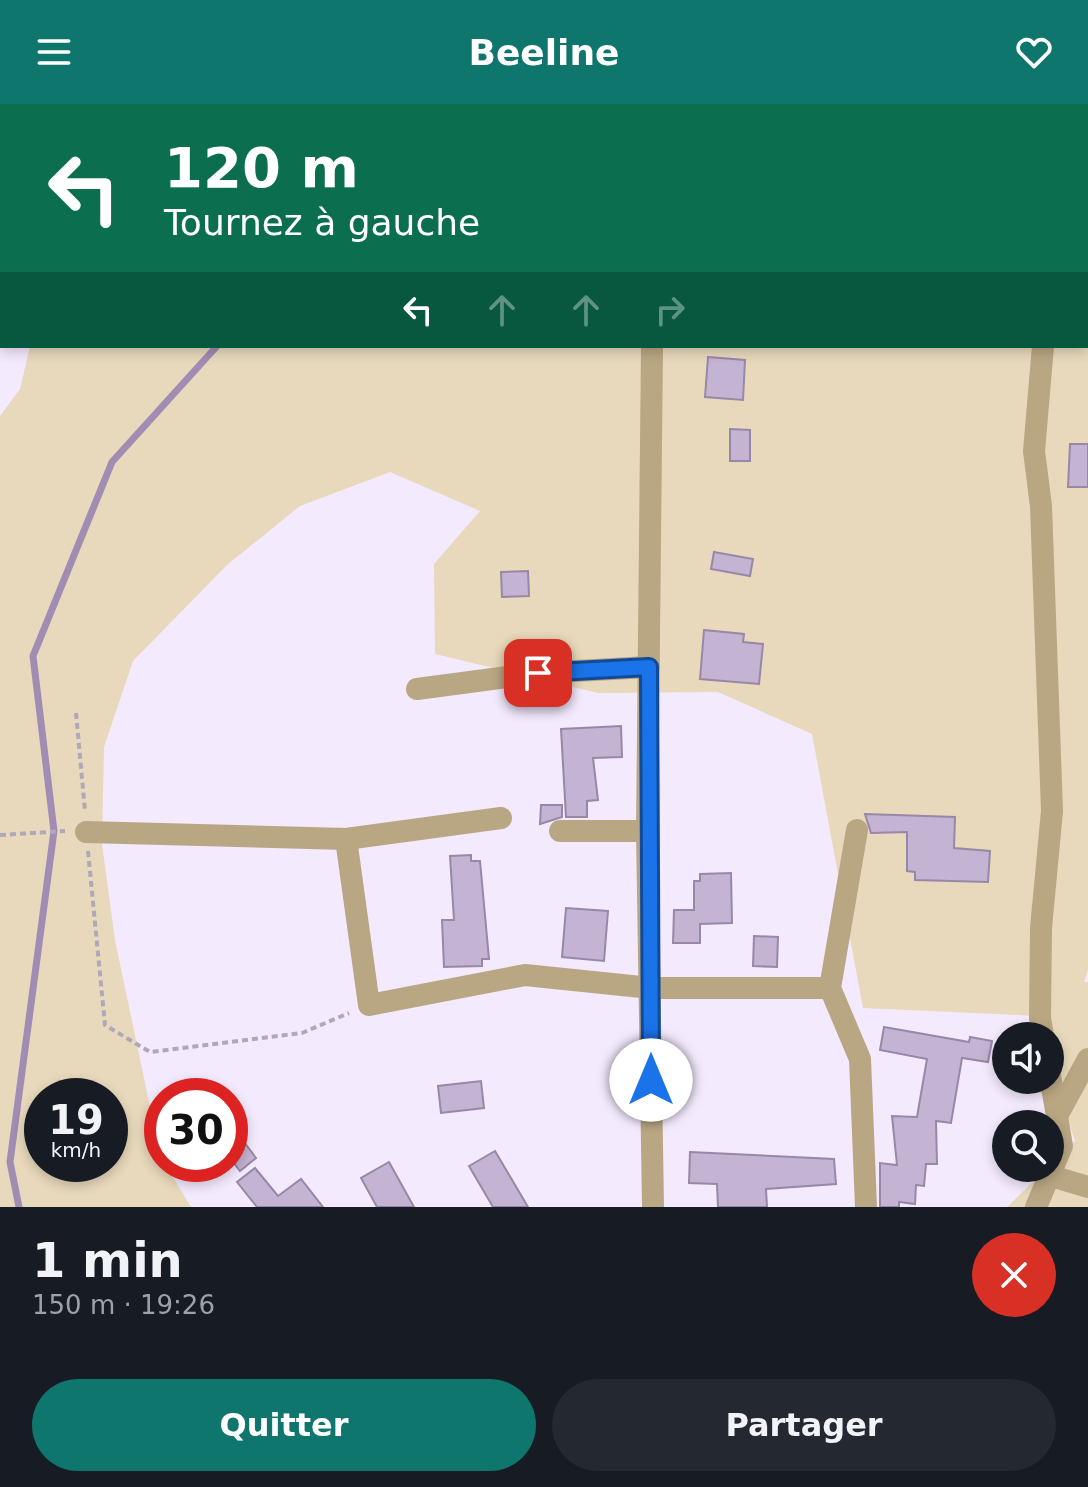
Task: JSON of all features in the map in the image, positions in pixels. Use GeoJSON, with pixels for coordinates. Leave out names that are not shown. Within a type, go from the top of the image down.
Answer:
{"type":"FeatureCollection","features":[{"type":"Feature","properties":{"kind":"street"},"geometry":{"type":"LineString","coordinates":[[652,348],[647,831],[653,1207]]}},
{"type":"Feature","properties":{"kind":"street"},"geometry":{"type":"LineString","coordinates":[[1043,348],[1034,451],[1041,506],[1052,811],[1041,928],[1043,1022]]}},
{"type":"Feature","properties":{"kind":"street"},"geometry":{"type":"LineString","coordinates":[[417,689],[538,673],[649,667]]}},
{"type":"Feature","properties":{"kind":"street"},"geometry":{"type":"LineString","coordinates":[[86,832],[346,839],[501,818]]}},
{"type":"Feature","properties":{"kind":"street"},"geometry":{"type":"LineString","coordinates":[[857,830],[830,988],[860,1059],[866,1207]]}},
{"type":"Feature","properties":{"kind":"street"},"geometry":{"type":"LineString","coordinates":[[560,831],[647,831]]}},
{"type":"Feature","properties":{"kind":"street"},"geometry":{"type":"LineString","coordinates":[[346,839],[369,1005],[525,975],[651,988],[830,988]]}},
{"type":"Feature","properties":{"kind":"street"},"geometry":{"type":"LineString","coordinates":[[1060,1110],[1088,1059]]}},
{"type":"Feature","properties":{"kind":"street"},"geometry":{"type":"LineString","coordinates":[[1064,1180],[1088,1187]]}},
{"type":"Feature","properties":{"kind":"street"},"geometry":{"type":"LineString","coordinates":[[1036,1207],[1048,1182]]}},
{"type":"Feature","properties":{"kind":"path"},"geometry":{"type":"LineString","coordinates":[[76,713],[105,1025],[150,1052],[302,1033],[369,1005]]}},
{"type":"Feature","properties":{"kind":"path"},"geometry":{"type":"LineString","coordinates":[[0,835],[86,832]]}},
{"type":"Feature","properties":{"kind":"shaded area"},"geometry":{"type":"Polygon","coordinates":[[[30,348],[1088,348],[1088,970],[1084,982],[1088,982],[1088,1207],[1007,1207],[1033,1182],[1064,1182],[1064,1152],[1075,1141],[1064,1109],[1041,1094],[1064,1094],[1064,1022],[1042,1022],[1038,1016],[863,1008],[812,734],[718,692],[598,693],[435,654],[434,564],[480,511],[390,472],[300,506],[227,565],[133,661],[104,747],[102,844],[115,940],[144,1078],[144,1182],[176,1182],[191,1207],[0,1207],[0,416],[20,389],[30,348]]]}},
{"type":"Feature","properties":{"kind":"building"},"geometry":{"type":"Polygon","coordinates":[[[708,357],[745,360],[743,400],[705,397],[708,357]]]}},
{"type":"Feature","properties":{"kind":"building"},"geometry":{"type":"Polygon","coordinates":[[[730,429],[750,430],[750,461],[730,461],[730,429]]]}},
{"type":"Feature","properties":{"kind":"building"},"geometry":{"type":"Polygon","coordinates":[[[1070,444],[1088,444],[1088,487],[1068,487],[1070,444]]]}},
{"type":"Feature","properties":{"kind":"building"},"geometry":{"type":"Polygon","coordinates":[[[714,552],[753,559],[750,576],[711,569],[714,552]]]}},
{"type":"Feature","properties":{"kind":"building"},"geometry":{"type":"Polygon","coordinates":[[[528,571],[529,596],[502,597],[501,572],[528,571]]]}},
{"type":"Feature","properties":{"kind":"building"},"geometry":{"type":"Polygon","coordinates":[[[704,630],[744,634],[743,642],[763,644],[759,684],[700,679],[704,630]]]}},
{"type":"Feature","properties":{"kind":"building"},"geometry":{"type":"Polygon","coordinates":[[[621,726],[622,757],[593,758],[598,800],[587,801],[587,817],[566,817],[561,729],[621,726]]]}},
{"type":"Feature","properties":{"kind":"building"},"geometry":{"type":"Polygon","coordinates":[[[541,805],[562,805],[562,817],[540,824],[541,805]]]}},
{"type":"Feature","properties":{"kind":"building"},"geometry":{"type":"Polygon","coordinates":[[[865,814],[955,817],[954,848],[990,851],[988,882],[915,880],[915,872],[907,871],[907,832],[871,833],[865,814]]]}},
{"type":"Feature","properties":{"kind":"building"},"geometry":{"type":"Polygon","coordinates":[[[471,855],[471,861],[480,861],[489,959],[482,959],[482,966],[444,967],[442,920],[454,920],[450,856],[471,855]]]}},
{"type":"Feature","properties":{"kind":"building"},"geometry":{"type":"Polygon","coordinates":[[[731,873],[732,923],[700,924],[700,943],[673,943],[674,910],[694,910],[694,881],[700,881],[700,874],[731,873]]]}},
{"type":"Feature","properties":{"kind":"building"},"geometry":{"type":"Polygon","coordinates":[[[566,908],[608,911],[604,961],[562,957],[566,908]]]}},
{"type":"Feature","properties":{"kind":"building"},"geometry":{"type":"Polygon","coordinates":[[[754,936],[778,937],[777,967],[753,966],[754,936]]]}},
{"type":"Feature","properties":{"kind":"building"},"geometry":{"type":"Polygon","coordinates":[[[884,1027],[969,1042],[970,1037],[992,1041],[988,1062],[962,1058],[951,1123],[936,1121],[937,1164],[926,1164],[924,1186],[916,1185],[915,1204],[899,1202],[899,1207],[880,1207],[880,1163],[897,1165],[892,1116],[917,1117],[927,1059],[880,1050],[884,1027]]]}},
{"type":"Feature","properties":{"kind":"building"},"geometry":{"type":"Polygon","coordinates":[[[481,1081],[484,1108],[441,1113],[438,1086],[481,1081]]]}},
{"type":"Feature","properties":{"kind":"building"},"geometry":{"type":"Polygon","coordinates":[[[248,1147],[256,1158],[248,1164],[248,1147]]]}},
{"type":"Feature","properties":{"kind":"building"},"geometry":{"type":"Polygon","coordinates":[[[495,1151],[528,1207],[493,1207],[469,1166],[495,1151]]]}},
{"type":"Feature","properties":{"kind":"building"},"geometry":{"type":"Polygon","coordinates":[[[690,1152],[834,1159],[836,1184],[766,1189],[767,1207],[718,1207],[717,1184],[689,1183],[690,1152]]]}},
{"type":"Feature","properties":{"kind":"building"},"geometry":{"type":"Polygon","coordinates":[[[389,1162],[414,1207],[377,1207],[361,1178],[389,1162]]]}},
{"type":"Feature","properties":{"kind":"building"},"geometry":{"type":"Polygon","coordinates":[[[255,1168],[278,1196],[301,1179],[323,1207],[257,1207],[237,1182],[248,1182],[248,1173],[255,1168]]]}},
{"type":"Feature","properties":{"kind":"waterway"},"geometry":{"type":"LineString","coordinates":[[19,1207],[10,1162],[54,831],[33,656],[112,462],[215,348]]}},
{"type":"Feature","properties":{"kind":"route"},"geometry":{"type":"LineString","coordinates":[[538,673],[649,667],[647,831],[651,1080]]}}]}
